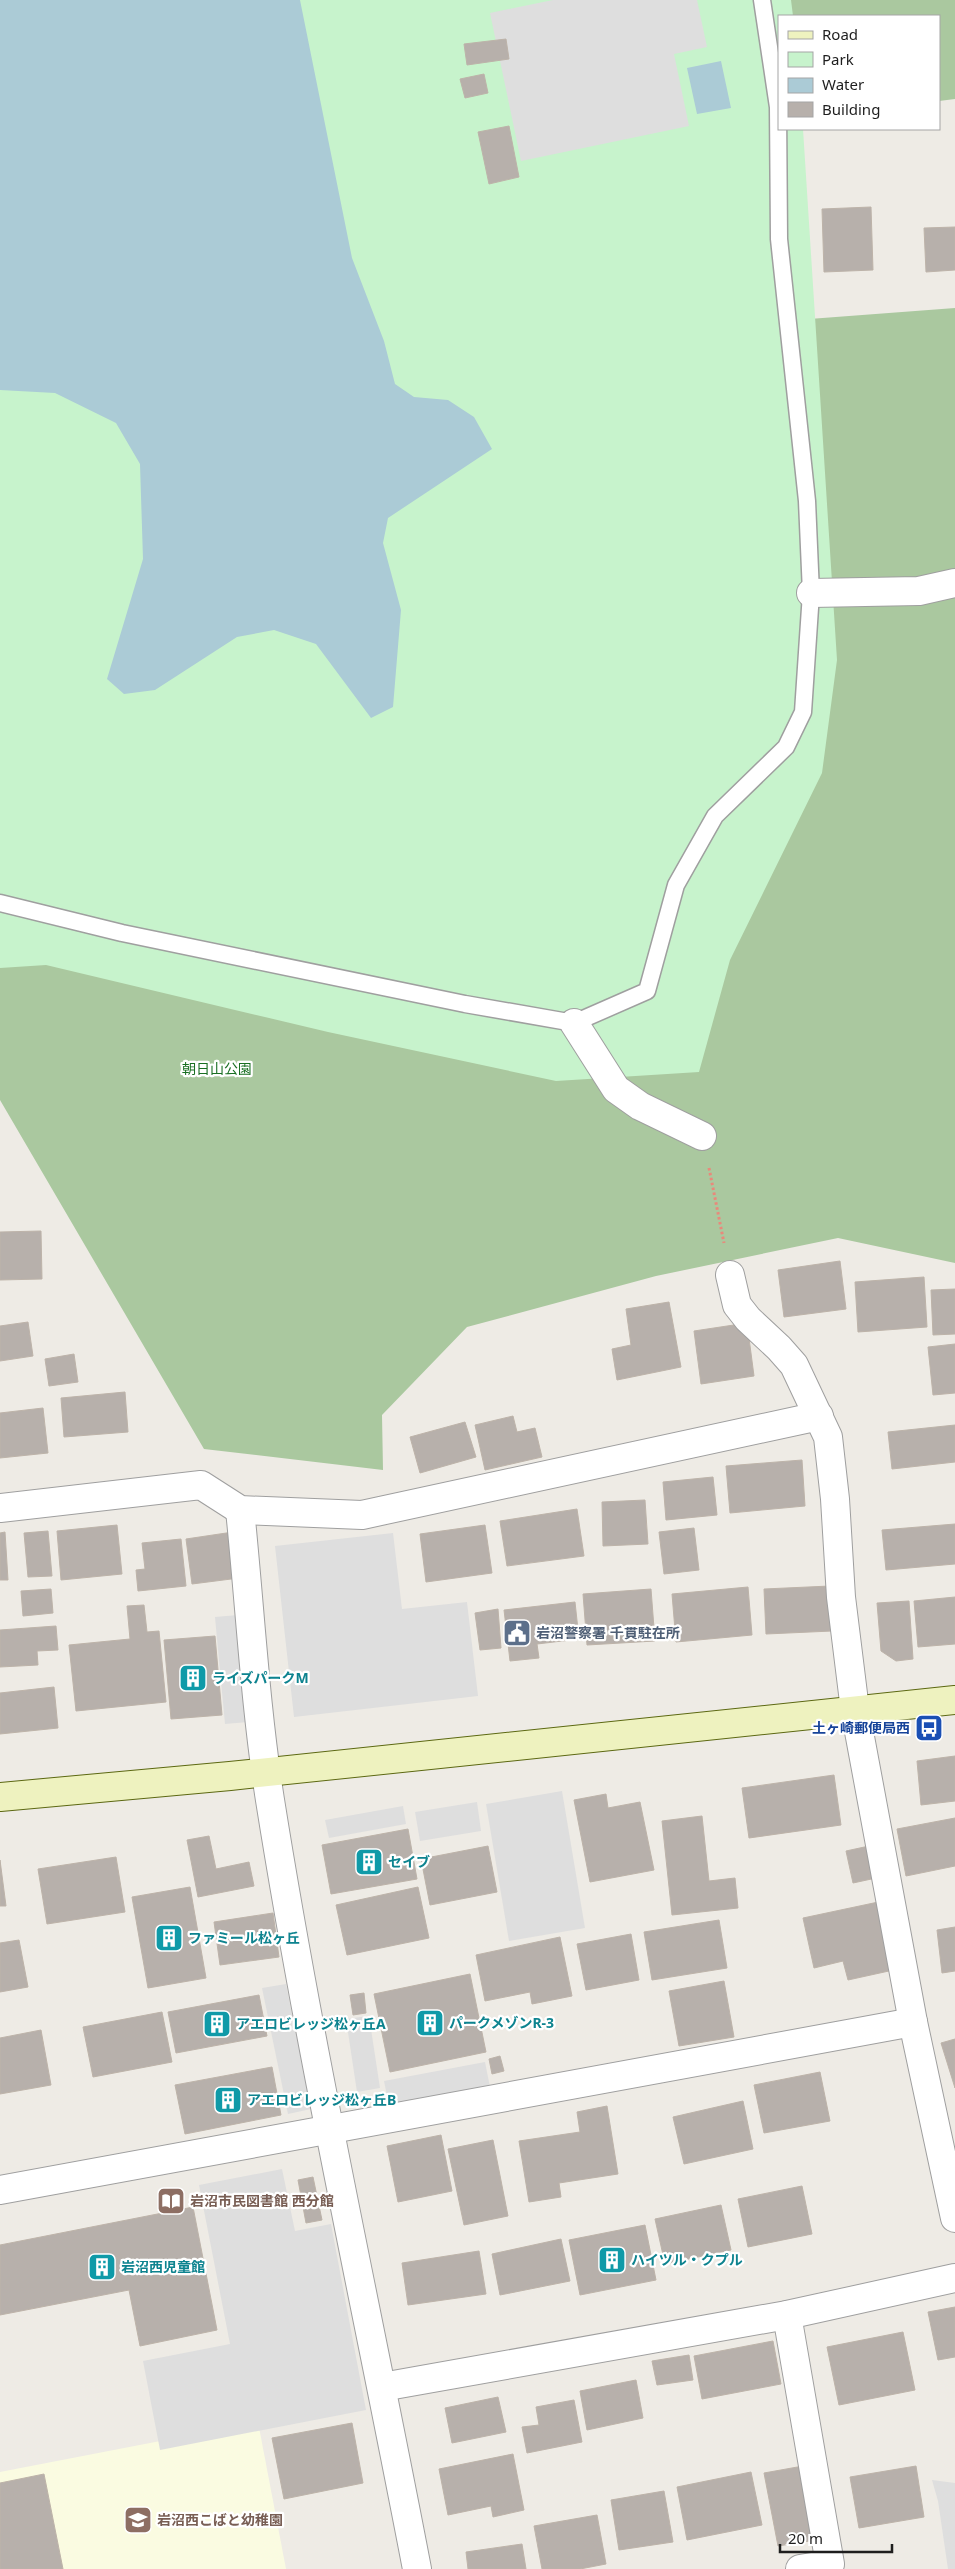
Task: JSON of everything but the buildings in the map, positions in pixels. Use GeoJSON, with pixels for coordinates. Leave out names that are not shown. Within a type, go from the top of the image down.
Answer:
{"type":"FeatureCollection","features":[{"type":"Feature","properties":{"kind":"street"},"geometry":{"type":"LineString","coordinates":[[811,593],[919,591],[955,583]]}},
{"type":"Feature","properties":{"kind":"street"},"geometry":{"type":"LineString","coordinates":[[574,1023],[616,1089],[640,1106],[702,1136]]}},
{"type":"Feature","properties":{"kind":"street"},"geometry":{"type":"LineString","coordinates":[[730,1275],[737,1305],[748,1319],[794,1365],[819,1416],[829,1446],[842,1597],[855,1710],[912,2022],[955,2218]]}},
{"type":"Feature","properties":{"kind":"street"},"geometry":{"type":"LineString","coordinates":[[0,1508],[201,1485],[240,1510],[362,1515],[819,1416]]}},
{"type":"Feature","properties":{"kind":"street"},"geometry":{"type":"LineString","coordinates":[[240,1510],[266,1772],[328,2129],[382,2387],[417,2569]]}},
{"type":"Feature","properties":{"kind":"street"},"geometry":{"type":"LineString","coordinates":[[0,1797],[266,1772],[955,1700]]}},
{"type":"Feature","properties":{"kind":"street"},"geometry":{"type":"LineString","coordinates":[[0,2190],[912,2022]]}},
{"type":"Feature","properties":{"kind":"street"},"geometry":{"type":"LineString","coordinates":[[382,2387],[787,2315],[955,2278]]}},
{"type":"Feature","properties":{"kind":"street"},"geometry":{"type":"LineString","coordinates":[[787,2315],[830,2564],[800,2569]]}},
{"type":"Feature","properties":{"kind":"lane"},"geometry":{"type":"LineString","coordinates":[[762,0],[778,107]]}},
{"type":"Feature","properties":{"kind":"lane"},"geometry":{"type":"LineString","coordinates":[[0,903],[122,934],[290,966],[466,1004],[574,1023],[647,991],[676,885],[705,833],[715,816],[786,747],[803,712],[811,593],[807,501],[779,239],[778,130]]}},
{"type":"Feature","properties":{"kind":"path"},"geometry":{"type":"LineString","coordinates":[[702,1136],[730,1275]]}},
{"type":"Feature","properties":{"kind":"shaded area"},"geometry":{"type":"Polygon","coordinates":[[[553,0],[697,0],[707,47],[674,54],[689,126],[521,161],[490,13],[553,0]]]}},
{"type":"Feature","properties":{"kind":"shaded area"},"geometry":{"type":"Polygon","coordinates":[[[393,1533],[402,1609],[467,1602],[478,1696],[294,1717],[275,1546],[393,1533]]]}},
{"type":"Feature","properties":{"kind":"shaded area"},"geometry":{"type":"Polygon","coordinates":[[[238,1615],[248,1722],[225,1724],[215,1617],[238,1615]]]}},
{"type":"Feature","properties":{"kind":"shaded area"},"geometry":{"type":"Polygon","coordinates":[[[562,1791],[585,1928],[509,1941],[486,1804],[562,1791]]]}},
{"type":"Feature","properties":{"kind":"shaded area"},"geometry":{"type":"Polygon","coordinates":[[[477,1802],[481,1831],[420,1841],[415,1812],[477,1802]]]}},
{"type":"Feature","properties":{"kind":"shaded area"},"geometry":{"type":"Polygon","coordinates":[[[403,1806],[406,1824],[329,1838],[325,1820],[403,1806]]]}},
{"type":"Feature","properties":{"kind":"shaded area"},"geometry":{"type":"Polygon","coordinates":[[[286,1984],[311,2109],[288,2114],[262,1988],[286,1984]]]}},
{"type":"Feature","properties":{"kind":"shaded area"},"geometry":{"type":"Polygon","coordinates":[[[369,2016],[380,2088],[357,2092],[346,2019],[369,2016]]]}},
{"type":"Feature","properties":{"kind":"shaded area"},"geometry":{"type":"Polygon","coordinates":[[[485,2062],[490,2087],[389,2106],[384,2081],[485,2062]]]}},
{"type":"Feature","properties":{"kind":"shaded area"},"geometry":{"type":"Polygon","coordinates":[[[282,2169],[295,2231],[331,2224],[366,2410],[160,2450],[143,2361],[230,2344],[199,2185],[282,2169]]]}},
{"type":"Feature","properties":{"kind":"shaded area","name":"岩沼西こばと幼稚園"},"geometry":{"type":"Polygon","coordinates":[[[258,2422],[286,2569],[0,2569],[0,2472],[258,2422]]]}},
{"type":"Feature","properties":{"kind":"shaded area"},"geometry":{"type":"Polygon","coordinates":[[[932,2480],[955,2483],[955,2569],[948,2569],[938,2501],[932,2480]]]}},
{"type":"Feature","properties":{"kind":"green space"},"geometry":{"type":"Polygon","coordinates":[[[0,0],[791,0],[793,15],[778,15],[778,130],[803,130],[837,660],[822,773],[730,960],[699,1072],[556,1081],[328,1032],[46,965],[0,968],[0,0]]]}},
{"type":"Feature","properties":{"kind":"green space"},"geometry":{"type":"Polygon","coordinates":[[[778,0],[955,0],[955,99],[940,101],[940,15],[781,15],[778,0]]]}},
{"type":"Feature","properties":{"kind":"green space","name":"朝日山公園"},"geometry":{"type":"Polygon","coordinates":[[[955,308],[955,1263],[838,1238],[656,1276],[467,1327],[382,1415],[383,1470],[204,1449],[0,1100],[0,331],[796,320],[955,308]]]}},
{"type":"Feature","properties":{"kind":"water"},"geometry":{"type":"Polygon","coordinates":[[[0,0],[300,0],[352,258],[384,341],[395,384],[414,397],[448,400],[474,417],[492,449],[388,518],[383,543],[401,610],[393,707],[371,718],[316,644],[274,630],[237,637],[155,690],[124,694],[107,679],[143,559],[140,464],[116,423],[55,393],[0,390],[0,0]]]}},
{"type":"Feature","properties":{"kind":"water"},"geometry":{"type":"Polygon","coordinates":[[[721,61],[731,108],[697,114],[687,68],[721,61]]]}},
{"type":"Feature","properties":{"kind":"place","name":"岩沼警察署 千貫駐在所"},"geometry":{"type":"Point","coordinates":[517,1633]}},
{"type":"Feature","properties":{"kind":"place","name":"ライズパークM"},"geometry":{"type":"Point","coordinates":[193,1678]}},
{"type":"Feature","properties":{"kind":"place","name":"土ヶ崎郵便局西"},"geometry":{"type":"Point","coordinates":[929,1728]}},
{"type":"Feature","properties":{"kind":"place","name":"セイブ"},"geometry":{"type":"Point","coordinates":[369,1862]}},
{"type":"Feature","properties":{"kind":"place","name":"ファミール松ヶ丘"},"geometry":{"type":"Point","coordinates":[169,1938]}},
{"type":"Feature","properties":{"kind":"place","name":"パークメゾンR-3"},"geometry":{"type":"Point","coordinates":[430,2023]}},
{"type":"Feature","properties":{"kind":"place","name":"アエロビレッジ松ヶ丘A"},"geometry":{"type":"Point","coordinates":[217,2024]}},
{"type":"Feature","properties":{"kind":"place","name":"アエロビレッジ松ヶ丘B"},"geometry":{"type":"Point","coordinates":[228,2100]}},
{"type":"Feature","properties":{"kind":"place","name":"岩沼市民図書館 西分館"},"geometry":{"type":"Point","coordinates":[171,2201]}},
{"type":"Feature","properties":{"kind":"place","name":"ハイツル・クプル"},"geometry":{"type":"Point","coordinates":[612,2260]}},
{"type":"Feature","properties":{"kind":"place","name":"岩沼西児童館"},"geometry":{"type":"Point","coordinates":[102,2267]}},
{"type":"Feature","properties":{"kind":"place","name":"岩沼西こばと幼稚園"},"geometry":{"type":"Point","coordinates":[138,2520]}}]}
